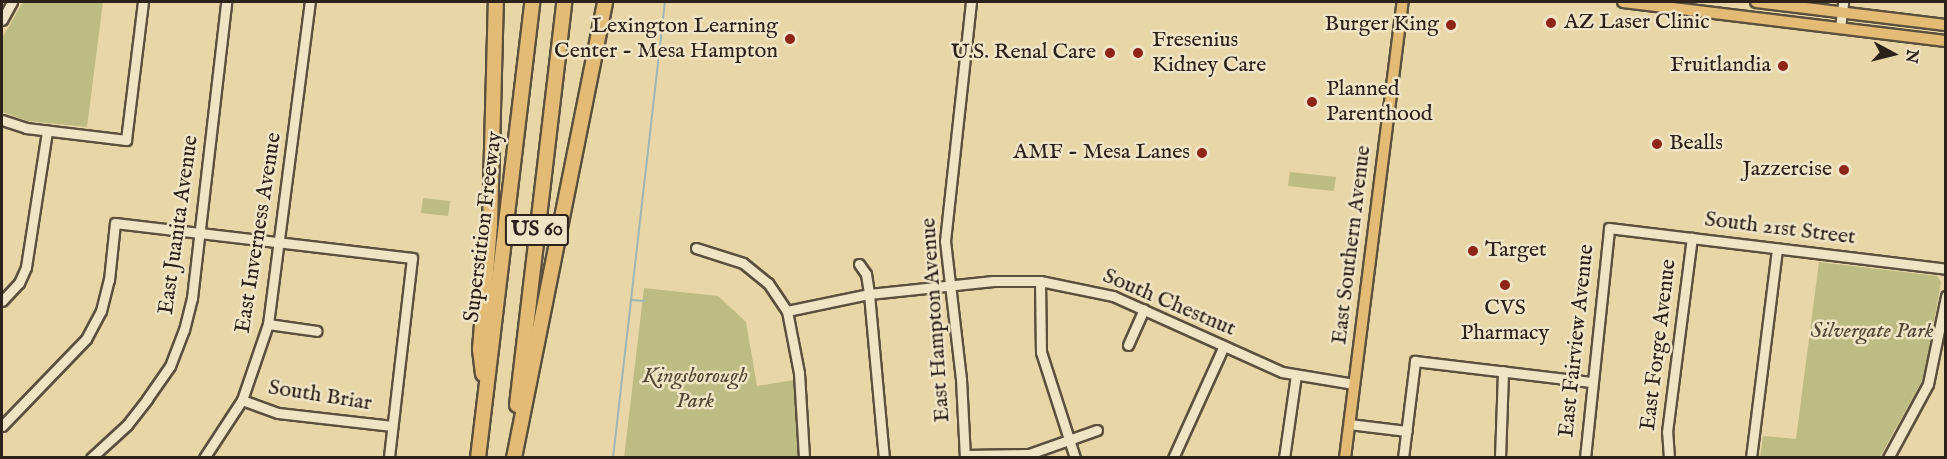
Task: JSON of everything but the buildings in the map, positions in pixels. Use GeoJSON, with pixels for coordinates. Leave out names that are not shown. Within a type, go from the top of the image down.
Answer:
{"type":"FeatureCollection","features":[{"type":"Feature","properties":{"kind":"highway"},"geometry":{"type":"LineString","coordinates":[[485,397],[480,349],[490,225],[496,2]]}},
{"type":"Feature","properties":{"kind":"highway","name":"Superstition Freeway"},"geometry":{"type":"LineString","coordinates":[[478,458],[532,2]]}},
{"type":"Feature","properties":{"kind":"highway","name":"US 60"},"geometry":{"type":"LineString","coordinates":[[513,458],[564,2]]}},
{"type":"Feature","properties":{"kind":"highway"},"geometry":{"type":"LineString","coordinates":[[513,458],[605,2]]}},
{"type":"Feature","properties":{"kind":"main road","name":"East Southern Avenue"},"geometry":{"type":"LineString","coordinates":[[1345,458],[1403,2]]}},
{"type":"Feature","properties":{"kind":"main road"},"geometry":{"type":"LineString","coordinates":[[1623,2],[1946,41]]}},
{"type":"Feature","properties":{"kind":"main road"},"geometry":{"type":"LineString","coordinates":[[1756,2],[1843,7],[1946,25]]}},
{"type":"Feature","properties":{"kind":"street"},"geometry":{"type":"LineString","coordinates":[[2,20],[12,2]]}},
{"type":"Feature","properties":{"kind":"street"},"geometry":{"type":"LineString","coordinates":[[2,120],[47,131],[126,140],[143,2]]}},
{"type":"Feature","properties":{"kind":"street","name":"East Juanita Avenue"},"geometry":{"type":"LineString","coordinates":[[91,458],[127,425],[170,366],[192,298],[226,2]]}},
{"type":"Feature","properties":{"kind":"street","name":"East Inverness Avenue"},"geometry":{"type":"LineString","coordinates":[[204,458],[242,400],[268,324],[281,242],[310,2]]}},
{"type":"Feature","properties":{"kind":"street","name":"East Hampton Avenue"},"geometry":{"type":"LineString","coordinates":[[965,456],[961,379],[950,286],[946,209],[971,2]]}},
{"type":"Feature","properties":{"kind":"street"},"geometry":{"type":"LineString","coordinates":[[1840,28],[1843,7]]}},
{"type":"Feature","properties":{"kind":"street"},"geometry":{"type":"LineString","coordinates":[[2,301],[19,283],[26,267],[47,131]]}},
{"type":"Feature","properties":{"kind":"street"},"geometry":{"type":"LineString","coordinates":[[2,426],[86,339],[101,311],[109,280],[115,223],[412,258],[389,458]]}},
{"type":"Feature","properties":{"kind":"street","name":"South 21st Street"},"geometry":{"type":"LineString","coordinates":[[1609,228],[1946,269]]}},
{"type":"Feature","properties":{"kind":"street","name":"East Fairview Avenue"},"geometry":{"type":"LineString","coordinates":[[1585,458],[1591,382],[1609,228]]}},
{"type":"Feature","properties":{"kind":"street","name":"East Forge Avenue"},"geometry":{"type":"LineString","coordinates":[[1669,458],[1667,432],[1692,238]]}},
{"type":"Feature","properties":{"kind":"street"},"geometry":{"type":"LineString","coordinates":[[696,248],[743,263],[768,283],[787,311],[799,373],[804,458]]}},
{"type":"Feature","properties":{"kind":"street"},"geometry":{"type":"LineString","coordinates":[[1751,458],[1777,249]]}},
{"type":"Feature","properties":{"kind":"street"},"geometry":{"type":"LineString","coordinates":[[859,264],[866,274],[869,294],[884,458]]}},
{"type":"Feature","properties":{"kind":"street"},"geometry":{"type":"LineString","coordinates":[[1040,281],[1041,352],[1075,458]]}},
{"type":"Feature","properties":{"kind":"street","name":"South Chestnut"},"geometry":{"type":"LineString","coordinates":[[787,311],[869,294],[950,286],[1040,281],[1113,296],[1223,348],[1296,375],[1354,384]]}},
{"type":"Feature","properties":{"kind":"street"},"geometry":{"type":"LineString","coordinates":[[1888,458],[1928,384],[1946,296]]}},
{"type":"Feature","properties":{"kind":"street"},"geometry":{"type":"LineString","coordinates":[[1128,345],[1144,309]]}},
{"type":"Feature","properties":{"kind":"street"},"geometry":{"type":"LineString","coordinates":[[268,324],[317,331]]}},
{"type":"Feature","properties":{"kind":"street"},"geometry":{"type":"LineString","coordinates":[[1173,458],[1223,348]]}},
{"type":"Feature","properties":{"kind":"street"},"geometry":{"type":"LineString","coordinates":[[1403,458],[1415,361],[1591,382]]}},
{"type":"Feature","properties":{"kind":"street"},"geometry":{"type":"LineString","coordinates":[[1500,458],[1503,371]]}},
{"type":"Feature","properties":{"kind":"street"},"geometry":{"type":"LineString","coordinates":[[1284,458],[1296,375]]}},
{"type":"Feature","properties":{"kind":"street","name":"South Briar"},"geometry":{"type":"LineString","coordinates":[[242,400],[278,413],[392,426]]}},
{"type":"Feature","properties":{"kind":"street"},"geometry":{"type":"LineString","coordinates":[[1349,424],[1407,431]]}},
{"type":"Feature","properties":{"kind":"street"},"geometry":{"type":"LineString","coordinates":[[965,456],[1029,453],[1097,430]]}},
{"type":"Feature","properties":{"kind":"green space"},"geometry":{"type":"Polygon","coordinates":[[[23,2],[103,2],[87,127],[28,121],[2,112],[2,38],[23,2]]]}},
{"type":"Feature","properties":{"kind":"green space"},"geometry":{"type":"Polygon","coordinates":[[[1290,172],[1336,177],[1334,191],[1288,186],[1290,172]]]}},
{"type":"Feature","properties":{"kind":"green space"},"geometry":{"type":"Polygon","coordinates":[[[423,198],[450,201],[448,216],[421,213],[423,198]]]}},
{"type":"Feature","properties":{"kind":"green space","name":"Silvergate Park"},"geometry":{"type":"Polygon","coordinates":[[[1819,262],[1937,276],[1941,282],[1924,377],[1880,457],[1760,458],[1763,436],[1796,439],[1819,262]]]}},
{"type":"Feature","properties":{"kind":"green space","name":"Kingsborough Park"},"geometry":{"type":"Polygon","coordinates":[[[644,288],[718,296],[746,322],[757,386],[794,380],[799,457],[624,458],[644,288]]]}},
{"type":"Feature","properties":{"kind":"waterway"},"geometry":{"type":"LineString","coordinates":[[613,458],[665,2]]}},
{"type":"Feature","properties":{"kind":"waterway"},"geometry":{"type":"LineString","coordinates":[[631,300],[645,301]]}},
{"type":"Feature","properties":{"kind":"place","name":"AZ Laser Clinic"},"geometry":{"type":"Point","coordinates":[1551,23]}},
{"type":"Feature","properties":{"kind":"place","name":"Burger King"},"geometry":{"type":"Point","coordinates":[1451,25]}},
{"type":"Feature","properties":{"kind":"place","name":"Lexington Learning Center - Mesa Hampton"},"geometry":{"type":"Point","coordinates":[790,39]}},
{"type":"Feature","properties":{"kind":"place","name":"U.S. Renal Care"},"geometry":{"type":"Point","coordinates":[1110,53]}},
{"type":"Feature","properties":{"kind":"place","name":"Fresenius Kidney Care"},"geometry":{"type":"Point","coordinates":[1138,53]}},
{"type":"Feature","properties":{"kind":"place","name":"Fruitlandia"},"geometry":{"type":"Point","coordinates":[1783,66]}},
{"type":"Feature","properties":{"kind":"place","name":"Planned Parenthood"},"geometry":{"type":"Point","coordinates":[1312,102]}},
{"type":"Feature","properties":{"kind":"place","name":"Bealls"},"geometry":{"type":"Point","coordinates":[1657,144]}},
{"type":"Feature","properties":{"kind":"place","name":"AMF - Mesa Lanes"},"geometry":{"type":"Point","coordinates":[1202,153]}},
{"type":"Feature","properties":{"kind":"place","name":"Jazzercise"},"geometry":{"type":"Point","coordinates":[1844,170]}},
{"type":"Feature","properties":{"kind":"place","name":"Target"},"geometry":{"type":"Point","coordinates":[1473,251]}},
{"type":"Feature","properties":{"kind":"place","name":"CVS Pharmacy"},"geometry":{"type":"Point","coordinates":[1505,285]}}]}
